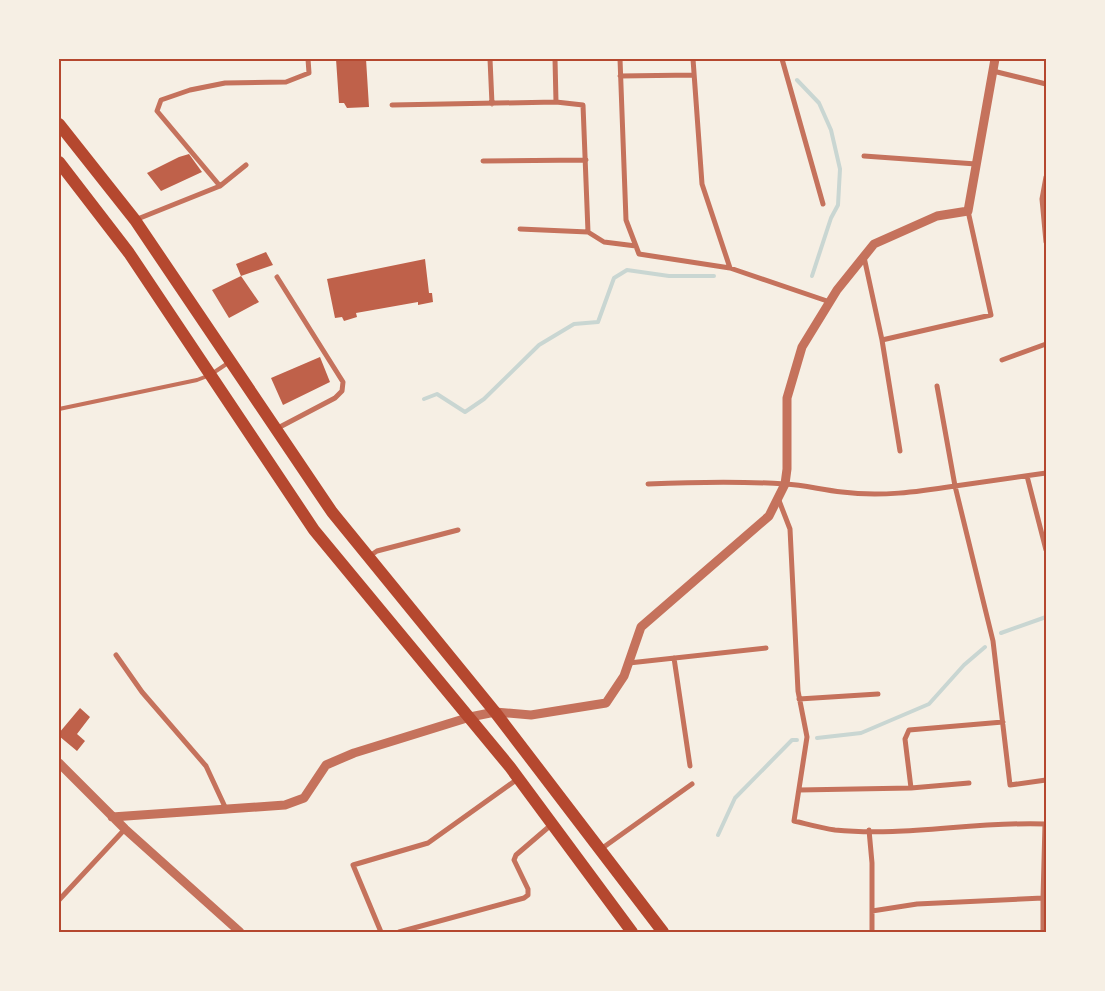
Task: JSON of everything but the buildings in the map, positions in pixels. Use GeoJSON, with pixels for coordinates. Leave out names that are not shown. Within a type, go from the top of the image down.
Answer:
{"type":"FeatureCollection","features":[{"type":"Feature","properties":{"kind":"highway"},"geometry":{"type":"LineString","coordinates":[[59,124],[135,220],[332,512],[495,712],[663,932]]}},
{"type":"Feature","properties":{"kind":"highway"},"geometry":{"type":"LineString","coordinates":[[59,162],[129,253],[314,530],[470,717],[553,823],[632,932]]}},
{"type":"Feature","properties":{"kind":"street"},"geometry":{"type":"LineString","coordinates":[[220,186],[156,111],[161,100],[190,90],[225,83],[286,82],[309,73],[308,59]]}},
{"type":"Feature","properties":{"kind":"street"},"geometry":{"type":"LineString","coordinates":[[490,59],[492,104]]}},
{"type":"Feature","properties":{"kind":"street"},"geometry":{"type":"LineString","coordinates":[[554,59],[556,102]]}},
{"type":"Feature","properties":{"kind":"street"},"geometry":{"type":"LineString","coordinates":[[620,59],[626,220],[639,254],[730,268],[830,302]]}},
{"type":"Feature","properties":{"kind":"street"},"geometry":{"type":"LineString","coordinates":[[693,59],[702,184],[730,268]]}},
{"type":"Feature","properties":{"kind":"street"},"geometry":{"type":"LineString","coordinates":[[782,59],[822,204]]}},
{"type":"Feature","properties":{"kind":"street"},"geometry":{"type":"LineString","coordinates":[[882,340],[991,315],[968,211],[995,59]]}},
{"type":"Feature","properties":{"kind":"street"},"geometry":{"type":"LineString","coordinates":[[993,71],[1046,84]]}},
{"type":"Feature","properties":{"kind":"street"},"geometry":{"type":"LineString","coordinates":[[620,76],[694,75]]}},
{"type":"Feature","properties":{"kind":"street"},"geometry":{"type":"LineString","coordinates":[[392,106],[556,102],[583,105],[588,232]]}},
{"type":"Feature","properties":{"kind":"street"},"geometry":{"type":"LineString","coordinates":[[864,156],[976,164]]}},
{"type":"Feature","properties":{"kind":"street"},"geometry":{"type":"LineString","coordinates":[[484,161],[586,160]]}},
{"type":"Feature","properties":{"kind":"street"},"geometry":{"type":"LineString","coordinates":[[135,220],[220,186],[246,165]]}},
{"type":"Feature","properties":{"kind":"street"},"geometry":{"type":"LineString","coordinates":[[1046,178],[1042,199],[1046,242]]}},
{"type":"Feature","properties":{"kind":"street"},"geometry":{"type":"LineString","coordinates":[[112,817],[285,805],[304,798],[326,765],[354,753],[470,717],[495,712],[531,715],[606,703],[624,676],[641,627],[769,516],[784,484],[787,469],[787,398],[802,347],[830,302],[863,256],[874,244],[937,216],[968,211]]}},
{"type":"Feature","properties":{"kind":"street"},"geometry":{"type":"LineString","coordinates":[[520,229],[588,232],[604,242],[636,246]]}},
{"type":"Feature","properties":{"kind":"street"},"geometry":{"type":"LineString","coordinates":[[863,256],[882,340],[900,451]]}},
{"type":"Feature","properties":{"kind":"street"},"geometry":{"type":"LineString","coordinates":[[276,429],[335,398],[342,391],[343,382],[277,277]]}},
{"type":"Feature","properties":{"kind":"street"},"geometry":{"type":"LineString","coordinates":[[1002,360],[1046,344]]}},
{"type":"Feature","properties":{"kind":"street"},"geometry":{"type":"LineString","coordinates":[[937,386],[955,486],[993,641],[1010,785],[1046,780]]}},
{"type":"Feature","properties":{"kind":"street"},"geometry":{"type":"LineString","coordinates":[[648,484],[711,481],[784,484],[814,486],[841,492],[897,495],[1046,472]]}},
{"type":"Feature","properties":{"kind":"street"},"geometry":{"type":"LineString","coordinates":[[1027,476],[1046,550]]}},
{"type":"Feature","properties":{"kind":"street"},"geometry":{"type":"LineString","coordinates":[[778,498],[790,529],[799,699],[807,737],[794,821],[835,830],[898,830],[1009,822],[1045,824],[1044,932]]}},
{"type":"Feature","properties":{"kind":"street"},"geometry":{"type":"LineString","coordinates":[[368,557],[376,551],[458,530]]}},
{"type":"Feature","properties":{"kind":"street"},"geometry":{"type":"LineString","coordinates":[[628,663],[766,648]]}},
{"type":"Feature","properties":{"kind":"street"},"geometry":{"type":"LineString","coordinates":[[116,655],[142,692],[206,766],[226,809]]}},
{"type":"Feature","properties":{"kind":"street"},"geometry":{"type":"LineString","coordinates":[[674,658],[690,766]]}},
{"type":"Feature","properties":{"kind":"street"},"geometry":{"type":"LineString","coordinates":[[799,699],[878,694]]}},
{"type":"Feature","properties":{"kind":"street"},"geometry":{"type":"LineString","coordinates":[[911,788],[905,739],[909,730],[1003,722]]}},
{"type":"Feature","properties":{"kind":"street"},"geometry":{"type":"LineString","coordinates":[[59,763],[112,817],[240,932]]}},
{"type":"Feature","properties":{"kind":"street"},"geometry":{"type":"LineString","coordinates":[[381,932],[354,866],[428,843],[518,778]]}},
{"type":"Feature","properties":{"kind":"street"},"geometry":{"type":"LineString","coordinates":[[799,790],[911,788],[969,783]]}},
{"type":"Feature","properties":{"kind":"street"},"geometry":{"type":"LineString","coordinates":[[601,849],[692,784]]}},
{"type":"Feature","properties":{"kind":"street"},"geometry":{"type":"LineString","coordinates":[[400,932],[524,898],[528,895],[528,889],[514,860],[516,855],[553,823]]}},
{"type":"Feature","properties":{"kind":"street"},"geometry":{"type":"LineString","coordinates":[[59,900],[125,829]]}},
{"type":"Feature","properties":{"kind":"street"},"geometry":{"type":"LineString","coordinates":[[869,830],[872,863],[872,932]]}},
{"type":"Feature","properties":{"kind":"street"},"geometry":{"type":"LineString","coordinates":[[872,911],[917,904],[1043,898]]}},
{"type":"Feature","properties":{"kind":"lane"},"geometry":{"type":"LineString","coordinates":[[59,408],[210,375],[230,362]]}},
{"type":"Feature","properties":{"kind":"waterway"},"geometry":{"type":"LineString","coordinates":[[797,80],[819,103],[831,130],[840,169],[838,205],[831,218],[812,276]]}},
{"type":"Feature","properties":{"kind":"waterway"},"geometry":{"type":"LineString","coordinates":[[424,399],[437,394],[465,412],[484,399],[539,345],[574,324],[598,322],[614,278],[627,270],[669,276],[714,276]]}},
{"type":"Feature","properties":{"kind":"waterway"},"geometry":{"type":"LineString","coordinates":[[1001,633],[1046,617]]}},
{"type":"Feature","properties":{"kind":"waterway"},"geometry":{"type":"LineString","coordinates":[[817,738],[861,733],[929,704],[964,665],[985,647]]}},
{"type":"Feature","properties":{"kind":"waterway"},"geometry":{"type":"LineString","coordinates":[[718,835],[735,798],[792,740],[797,740]]}}]}
